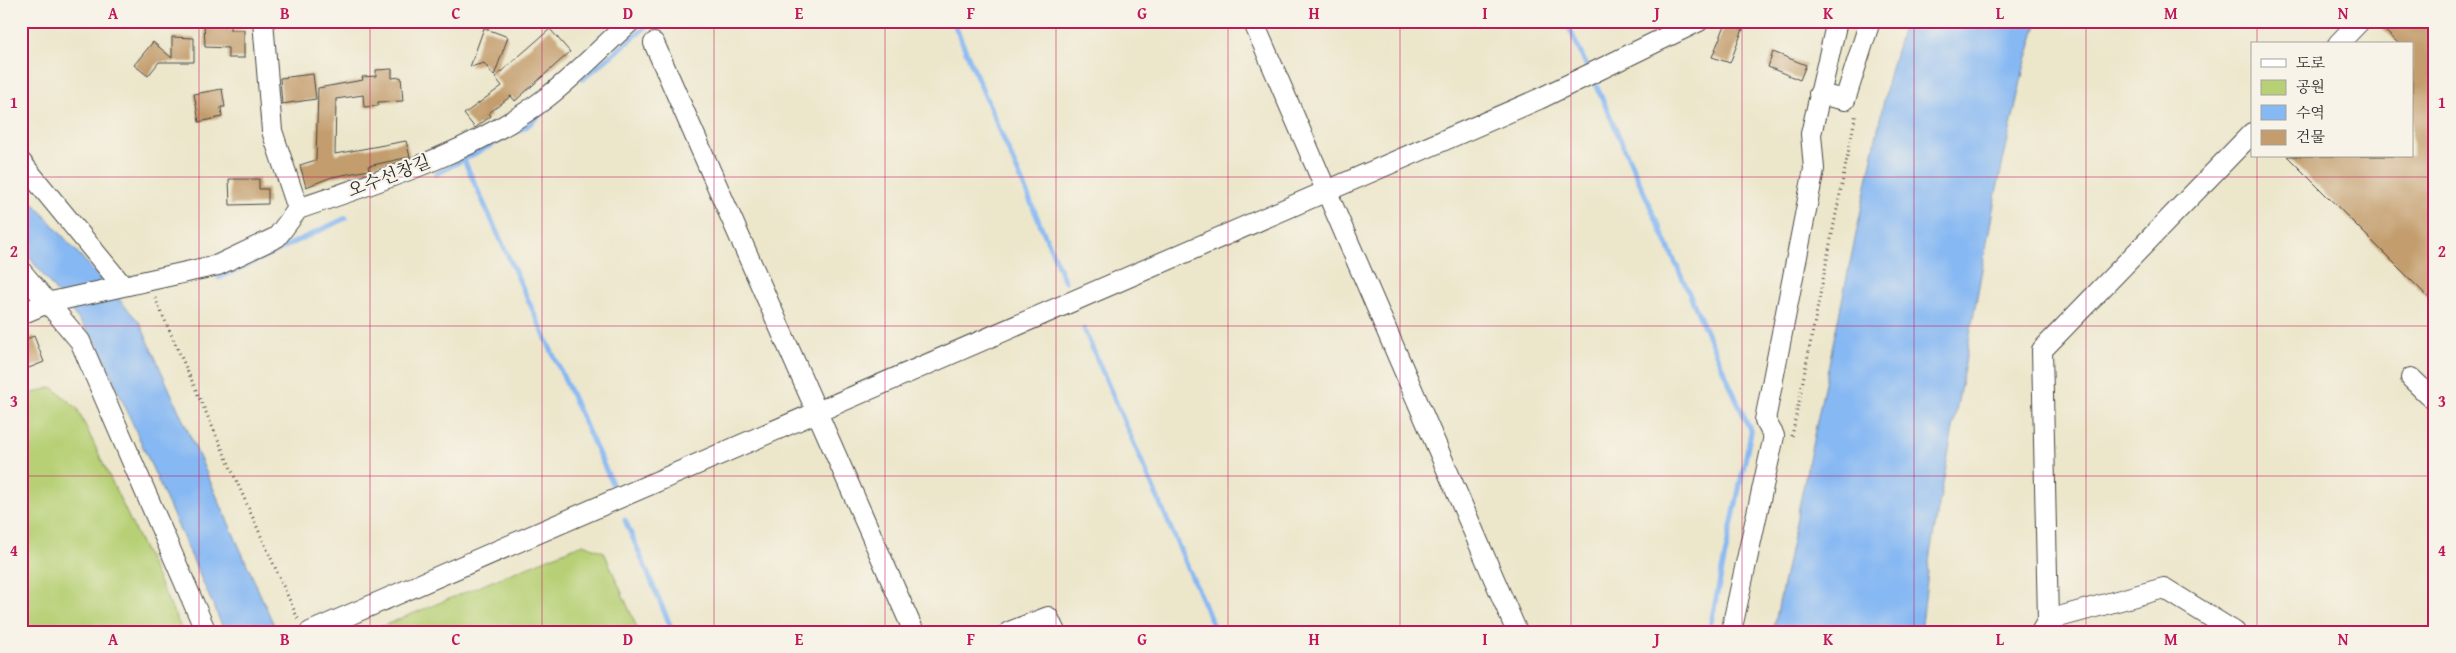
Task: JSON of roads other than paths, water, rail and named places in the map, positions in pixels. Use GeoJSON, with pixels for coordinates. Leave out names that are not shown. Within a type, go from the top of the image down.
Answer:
{"type":"FeatureCollection","features":[{"type":"Feature","properties":{"kind":"street"},"geometry":{"type":"LineString","coordinates":[[21,314],[47,303],[218,265],[277,237],[298,209],[272,131],[263,21]]}},
{"type":"Feature","properties":{"kind":"street","name":"오수선창길"},"geometry":{"type":"LineString","coordinates":[[298,209],[383,180],[501,128],[547,98],[631,21]]}},
{"type":"Feature","properties":{"kind":"street"},"geometry":{"type":"LineString","coordinates":[[1253,21],[1517,632]]}},
{"type":"Feature","properties":{"kind":"street"},"geometry":{"type":"LineString","coordinates":[[305,627],[817,412],[1327,191],[1563,88],[1699,21]]}},
{"type":"Feature","properties":{"kind":"street"},"geometry":{"type":"LineString","coordinates":[[1731,632],[1774,436],[1765,420],[1814,169],[1811,134],[1836,21]]}},
{"type":"Feature","properties":{"kind":"street"},"geometry":{"type":"LineString","coordinates":[[1819,94],[1845,100],[1870,21]]}},
{"type":"Feature","properties":{"kind":"street"},"geometry":{"type":"LineString","coordinates":[[2340,42],[2360,21]]}},
{"type":"Feature","properties":{"kind":"street"},"geometry":{"type":"LineString","coordinates":[[654,43],[914,632]]}},
{"type":"Feature","properties":{"kind":"street"},"geometry":{"type":"LineString","coordinates":[[2235,632],[2164,588],[2045,626],[2042,350],[2251,134]]}},
{"type":"Feature","properties":{"kind":"street"},"geometry":{"type":"LineString","coordinates":[[21,162],[122,286]]}},
{"type":"Feature","properties":{"kind":"street"},"geometry":{"type":"LineString","coordinates":[[21,271],[80,341],[206,632]]}},
{"type":"Feature","properties":{"kind":"street"},"geometry":{"type":"LineString","coordinates":[[2411,378],[2435,401]]}},
{"type":"Feature","properties":{"kind":"street"},"geometry":{"type":"LineString","coordinates":[[1009,632],[1048,617],[1055,632]]}},
{"type":"Feature","properties":{"kind":"water"},"geometry":{"type":"Polygon","coordinates":[[[1905,21],[2038,21],[2024,68],[1996,193],[1930,554],[1922,624],[1924,632],[1773,632],[1890,71],[1905,21]]]}},
{"type":"Feature","properties":{"kind":"water"},"geometry":{"type":"Polygon","coordinates":[[[21,189],[140,323],[277,632],[225,632],[97,343],[21,247],[21,189]]]}},
{"type":"Feature","properties":{"kind":"waterway"},"geometry":{"type":"LineString","coordinates":[[583,79],[653,21]]}},
{"type":"Feature","properties":{"kind":"waterway"},"geometry":{"type":"LineString","coordinates":[[953,21],[1065,282]]}},
{"type":"Feature","properties":{"kind":"waterway"},"geometry":{"type":"LineString","coordinates":[[1566,21],[1589,71]]}},
{"type":"Feature","properties":{"kind":"waterway"},"geometry":{"type":"LineString","coordinates":[[1593,78],[1751,432],[1709,632]]}},
{"type":"Feature","properties":{"kind":"waterway"},"geometry":{"type":"LineString","coordinates":[[436,174],[527,126],[549,107]]}},
{"type":"Feature","properties":{"kind":"waterway"},"geometry":{"type":"LineString","coordinates":[[464,160],[612,483]]}},
{"type":"Feature","properties":{"kind":"waterway"},"geometry":{"type":"LineString","coordinates":[[219,278],[346,218]]}},
{"type":"Feature","properties":{"kind":"waterway"},"geometry":{"type":"LineString","coordinates":[[1084,329],[1216,632]]}},
{"type":"Feature","properties":{"kind":"waterway"},"geometry":{"type":"LineString","coordinates":[[625,520],[673,632]]}}]}
